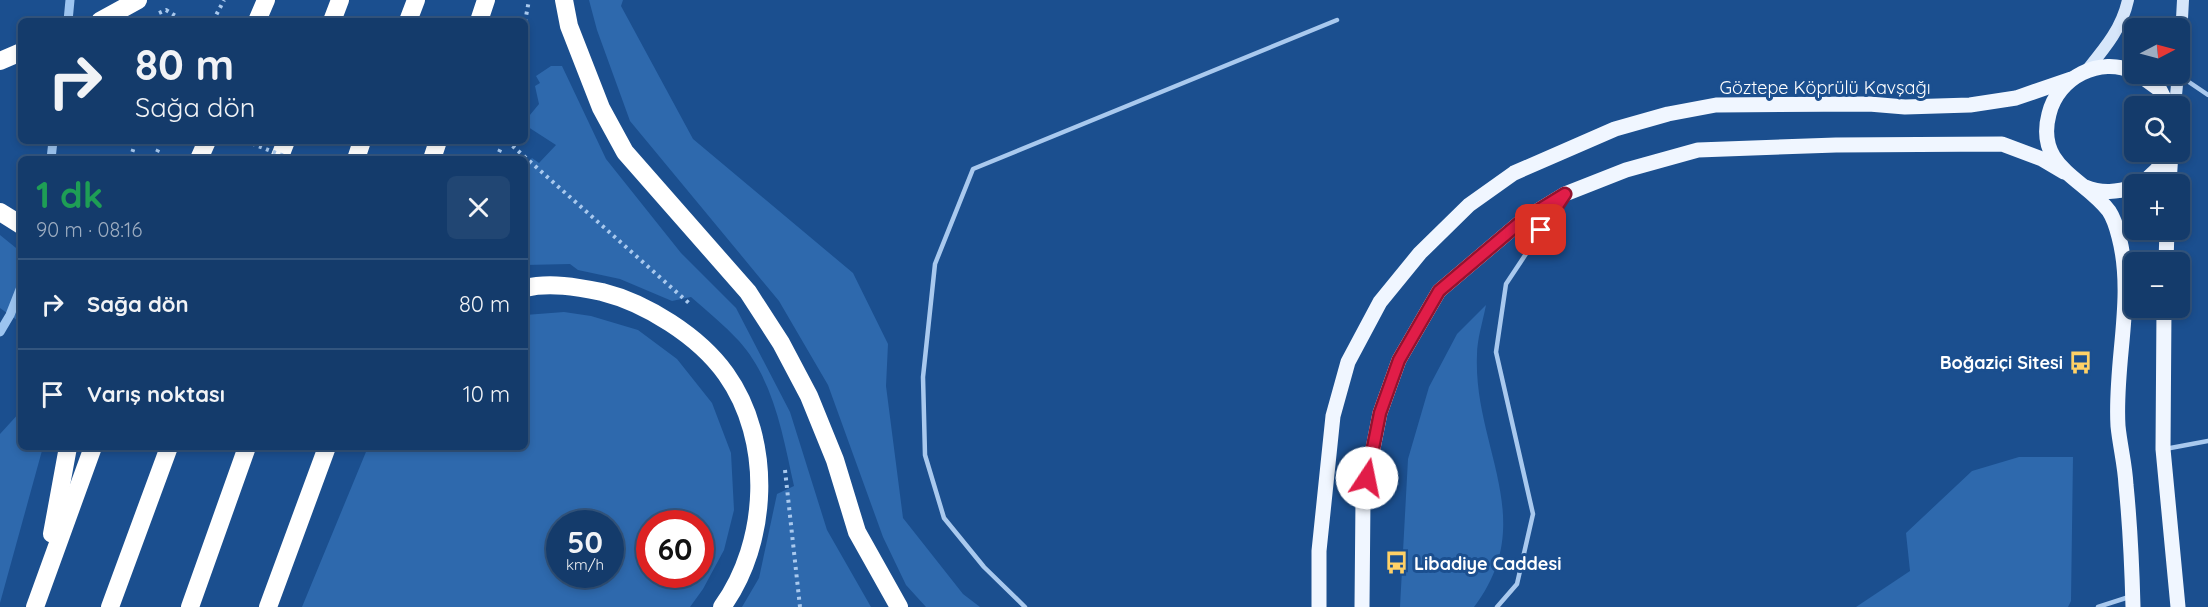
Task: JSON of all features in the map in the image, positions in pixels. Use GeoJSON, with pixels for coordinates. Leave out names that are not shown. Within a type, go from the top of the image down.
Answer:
{"type":"FeatureCollection","features":[{"type":"Feature","properties":{"kind":"highway"},"geometry":{"type":"LineString","coordinates":[[258,18],[266,0]]}},
{"type":"Feature","properties":{"kind":"highway"},"geometry":{"type":"LineString","coordinates":[[333,18],[340,0]]}},
{"type":"Feature","properties":{"kind":"highway"},"geometry":{"type":"LineString","coordinates":[[409,18],[416,0]]}},
{"type":"Feature","properties":{"kind":"highway"},"geometry":{"type":"LineString","coordinates":[[480,18],[486,0]]}},
{"type":"Feature","properties":{"kind":"highway"},"geometry":{"type":"LineString","coordinates":[[564,0],[569,26],[601,108],[625,152],[748,292],[781,343],[809,396],[835,460],[857,532],[899,607]]}},
{"type":"Feature","properties":{"kind":"highway"},"geometry":{"type":"LineString","coordinates":[[106,18],[137,1]]}},
{"type":"Feature","properties":{"kind":"highway"},"geometry":{"type":"LineString","coordinates":[[0,61],[18,53]]}},
{"type":"Feature","properties":{"kind":"highway"},"geometry":{"type":"LineString","coordinates":[[0,212],[18,223]]}},
{"type":"Feature","properties":{"kind":"highway"},"geometry":{"type":"LineString","coordinates":[[528,288],[578,287],[623,297],[659,316],[692,340],[726,374],[746,412],[752,433],[757,455],[760,503],[748,556],[722,607]]}},
{"type":"Feature","properties":{"kind":"highway"},"geometry":{"type":"LineString","coordinates":[[38,599],[68,450]]}},
{"type":"Feature","properties":{"kind":"highway"},"geometry":{"type":"LineString","coordinates":[[38,599],[92,450]]}},
{"type":"Feature","properties":{"kind":"highway"},"geometry":{"type":"LineString","coordinates":[[110,607],[168,450]]}},
{"type":"Feature","properties":{"kind":"highway"},"geometry":{"type":"LineString","coordinates":[[190,607],[246,450]]}},
{"type":"Feature","properties":{"kind":"highway"},"geometry":{"type":"LineString","coordinates":[[268,607],[326,450]]}},
{"type":"Feature","properties":{"kind":"highway"},"geometry":{"type":"LineString","coordinates":[[303,514],[338,450]]}},
{"type":"Feature","properties":{"kind":"main road"},"geometry":{"type":"LineString","coordinates":[[2088,70],[2107,66],[2124,70]]}},
{"type":"Feature","properties":{"kind":"main road","name":"Göztepe Köprülü Kavşağı"},"geometry":{"type":"LineString","coordinates":[[1319,607],[1319,551],[1333,416],[1348,362],[1380,302],[1420,253],[1469,206],[1514,173],[1615,129],[1668,114],[1716,105],[1806,103],[1905,107],[1970,105],[2016,98],[2071,79],[2088,70]]}},
{"type":"Feature","properties":{"kind":"main road"},"geometry":{"type":"LineString","coordinates":[[2064,172],[2052,155],[2047,135],[2049,114],[2057,95],[2071,79]]}},
{"type":"Feature","properties":{"kind":"main road"},"geometry":{"type":"LineString","coordinates":[[2152,84],[2160,90],[2163,96]]}},
{"type":"Feature","properties":{"kind":"main road"},"geometry":{"type":"LineString","coordinates":[[1362,607],[1363,499],[1380,413],[1399,360],[1439,291],[1524,219],[1565,194],[1626,170],[1698,150],[1836,145],[2002,144],[2042,159],[2064,172],[2109,212],[2119,237],[2126,283],[2120,343],[2118,425],[2127,485],[2133,602]]}},
{"type":"Feature","properties":{"kind":"main road"},"geometry":{"type":"LineString","coordinates":[[2154,174],[2164,162]]}},
{"type":"Feature","properties":{"kind":"main road"},"geometry":{"type":"LineString","coordinates":[[2079,184],[2097,191],[2116,192],[2124,190]]}},
{"type":"Feature","properties":{"kind":"main road"},"geometry":{"type":"LineString","coordinates":[[2164,318],[2163,449],[2178,607]]}},
{"type":"Feature","properties":{"kind":"street"},"geometry":{"type":"LineString","coordinates":[[2088,70],[2111,40],[2125,12],[2127,0]]}},
{"type":"Feature","properties":{"kind":"street"},"geometry":{"type":"LineString","coordinates":[[2182,18],[2183,0]]}},
{"type":"Feature","properties":{"kind":"lane"},"geometry":{"type":"LineString","coordinates":[[1025,607],[984,567],[944,518],[925,456],[923,377],[935,264],[973,169],[1336,20]]}},
{"type":"Feature","properties":{"kind":"lane"},"geometry":{"type":"LineString","coordinates":[[2190,82],[2208,95]]}},
{"type":"Feature","properties":{"kind":"lane"},"geometry":{"type":"LineString","coordinates":[[1497,607],[1517,584],[1533,514],[1496,352],[1506,284],[1565,194]]}},
{"type":"Feature","properties":{"kind":"lane"},"geometry":{"type":"LineString","coordinates":[[2163,449],[2208,441]]}},
{"type":"Feature","properties":{"kind":"lane"},"geometry":{"type":"LineString","coordinates":[[2097,607],[2133,602]]}},
{"type":"Feature","properties":{"kind":"path"},"geometry":{"type":"LineString","coordinates":[[215,18],[224,0]]}},
{"type":"Feature","properties":{"kind":"path"},"geometry":{"type":"LineString","coordinates":[[526,18],[529,0]]}},
{"type":"Feature","properties":{"kind":"path"},"geometry":{"type":"LineString","coordinates":[[150,17],[166,10],[179,18]]}},
{"type":"Feature","properties":{"kind":"path"},"geometry":{"type":"LineString","coordinates":[[253,144],[284,156]]}},
{"type":"Feature","properties":{"kind":"shaded area"},"geometry":{"type":"Polygon","coordinates":[[[589,0],[623,0],[621,6],[693,139],[853,273],[888,344],[886,386],[903,518],[963,594],[980,607],[926,607],[906,585],[883,537],[828,385],[779,301],[630,121],[597,30],[589,0]]]}},
{"type":"Feature","properties":{"kind":"shaded area"},"geometry":{"type":"Polygon","coordinates":[[[551,66],[562,66],[606,159],[681,253],[736,308],[790,412],[827,530],[871,607],[742,607],[759,578],[777,494],[794,486],[776,409],[751,356],[733,335],[691,297],[672,301],[620,279],[578,270],[570,264],[528,265],[528,163],[532,158],[539,163],[556,145],[528,127],[528,117],[539,104],[535,86],[540,83],[536,76],[551,66]]]}},
{"type":"Feature","properties":{"kind":"shaded area"},"geometry":{"type":"Polygon","coordinates":[[[0,235],[18,250],[18,321],[0,308],[0,235]]]}},
{"type":"Feature","properties":{"kind":"shaded area"},"geometry":{"type":"Polygon","coordinates":[[[1486,305],[1477,349],[1478,389],[1499,483],[1503,513],[1502,544],[1493,575],[1474,607],[1400,607],[1408,459],[1429,387],[1457,334],[1486,305]]]}},
{"type":"Feature","properties":{"kind":"shaded area"},"geometry":{"type":"Polygon","coordinates":[[[564,312],[591,316],[638,330],[677,359],[712,403],[731,453],[734,510],[724,550],[714,569],[714,510],[636,510],[636,588],[704,588],[690,607],[302,607],[367,450],[528,450],[528,315],[564,312]]]}},
{"type":"Feature","properties":{"kind":"shaded area"},"geometry":{"type":"Polygon","coordinates":[[[18,414],[18,450],[42,450],[0,603],[0,434],[18,414]]]}},
{"type":"Feature","properties":{"kind":"shaded area"},"geometry":{"type":"Polygon","coordinates":[[[2019,457],[2073,457],[2071,601],[2068,607],[1856,607],[1910,571],[1906,533],[1972,471],[2019,457]]]}},
{"type":"Feature","properties":{"kind":"waterway"},"geometry":{"type":"LineString","coordinates":[[68,18],[70,0]]}},
{"type":"Feature","properties":{"kind":"waterway"},"geometry":{"type":"LineString","coordinates":[[51,156],[53,144]]}},
{"type":"Feature","properties":{"kind":"waterway"},"geometry":{"type":"LineString","coordinates":[[0,332],[18,295]]}},
{"type":"Feature","properties":{"kind":"place","name":"Boğaziçi Sitesi"},"geometry":{"type":"Point","coordinates":[2081,362]}},
{"type":"Feature","properties":{"kind":"place","name":"Libadiye Caddesi"},"geometry":{"type":"Point","coordinates":[1396,563]}},
{"type":"Feature","properties":{"kind":"route"},"geometry":{"type":"LineString","coordinates":[[1367,478],[1380,413],[1399,360],[1439,291],[1524,219],[1565,194],[1541,230]]}}]}
